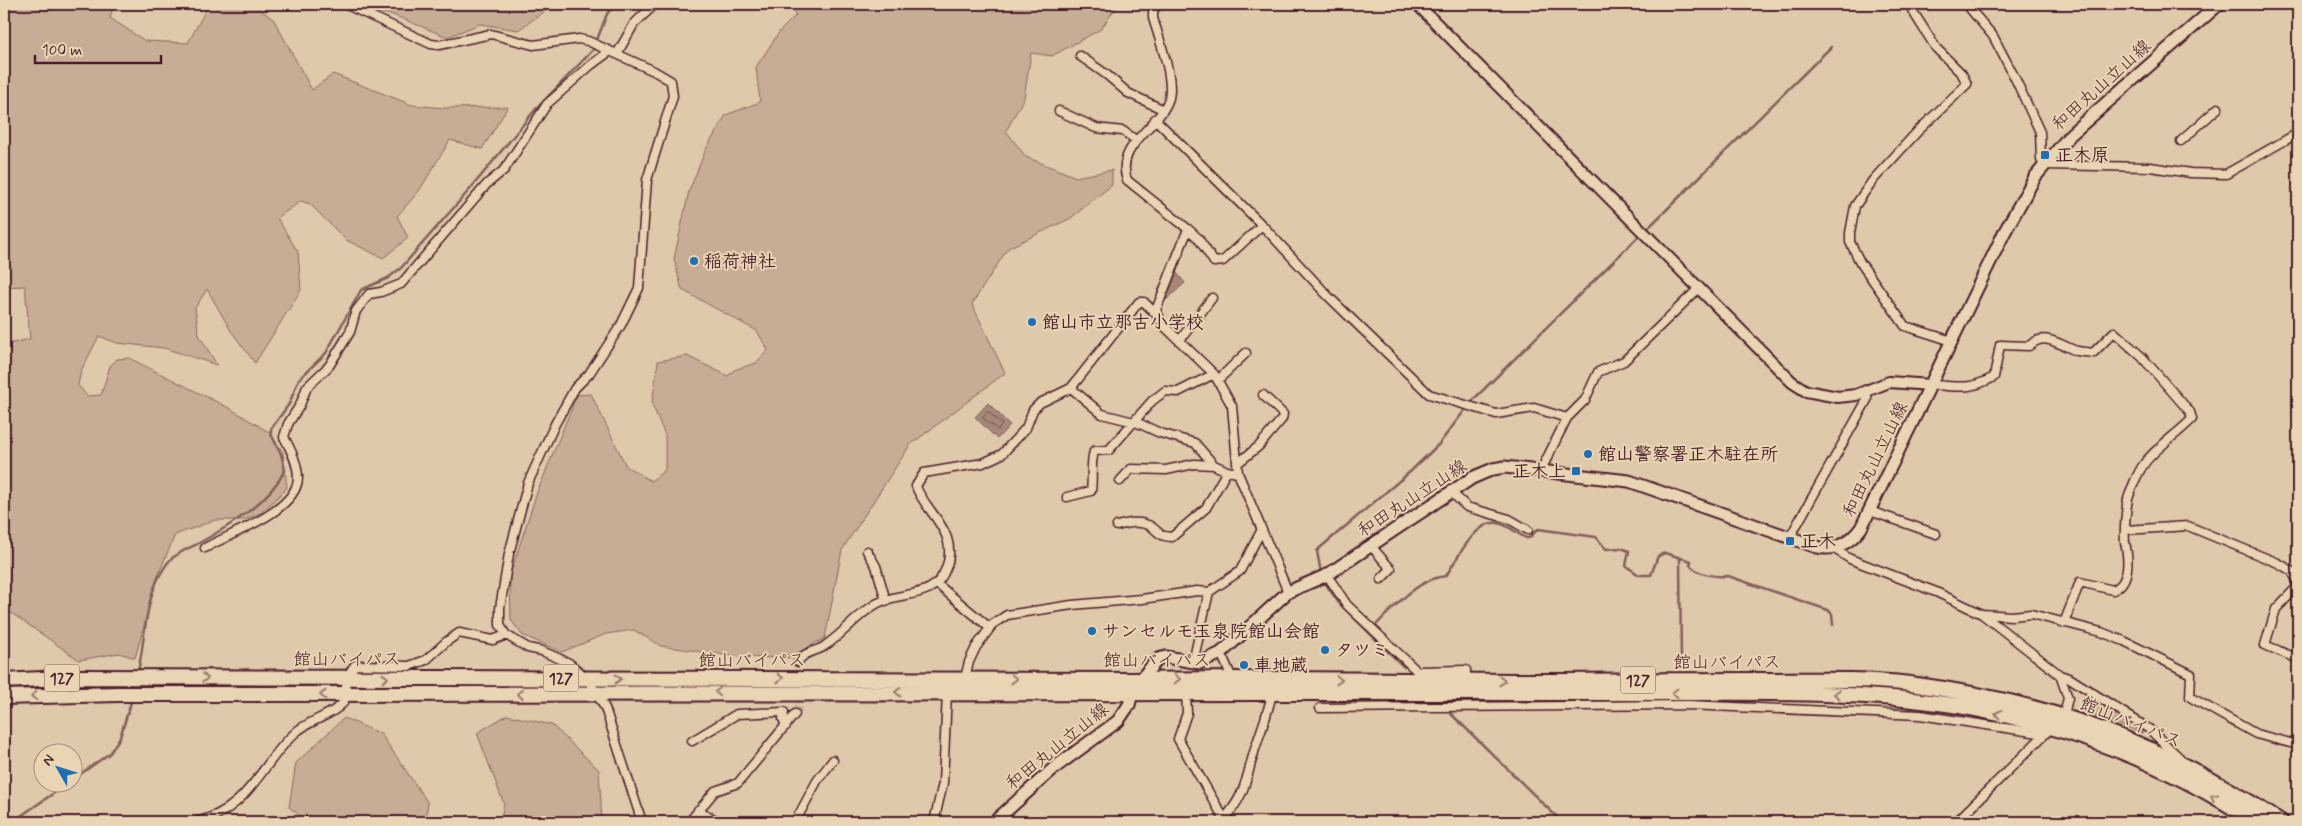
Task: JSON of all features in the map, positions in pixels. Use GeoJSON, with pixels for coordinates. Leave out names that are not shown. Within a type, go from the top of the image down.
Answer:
{"type":"FeatureCollection","features":[{"type":"Feature","properties":{"kind":"highway","name":"館山バイパス"},"geometry":{"type":"LineString","coordinates":[[4,681],[119,677],[1140,680],[1232,678],[1466,681],[1788,680],[1880,682],[1908,684],[1976,695],[2064,715],[2127,738],[2188,766],[2281,822]]}},
{"type":"Feature","properties":{"kind":"highway","name":"館山バイパス"},"geometry":{"type":"LineString","coordinates":[[4,697],[118,694],[597,692],[1730,693],[1867,695],[1961,707],[2107,746],[2182,779],[2256,822]]}},
{"type":"Feature","properties":{"kind":"main road","name":"和田丸山立山線"},"geometry":{"type":"LineString","coordinates":[[994,822],[1054,768],[1118,721],[1129,705],[1132,693],[1140,680],[1158,659],[1166,657],[1193,662],[1205,661],[1221,653],[1288,592],[1327,575],[1472,478],[1493,468],[1505,466],[1634,482],[1817,547],[1833,548],[1856,536],[1870,511],[2016,210],[2044,165],[2071,134],[2219,4]]}},
{"type":"Feature","properties":{"kind":"street"},"geometry":{"type":"LineString","coordinates":[[345,4],[439,46],[491,34],[533,46],[578,39],[588,41],[665,77],[671,82],[673,96],[647,180],[639,288],[621,326],[589,374],[575,388],[555,424],[528,483],[509,554],[500,608],[500,625],[506,635],[528,648],[542,651],[568,663],[588,678],[605,708],[642,822]]}},
{"type":"Feature","properties":{"kind":"street"},"geometry":{"type":"LineString","coordinates":[[206,548],[268,516],[291,497],[298,479],[292,453],[284,437],[288,424],[300,405],[307,387],[329,366],[350,332],[356,310],[369,294],[381,292],[401,284],[487,184],[504,170],[547,104],[592,65],[614,53],[634,24],[655,4]]}},
{"type":"Feature","properties":{"kind":"street"},"geometry":{"type":"LineString","coordinates":[[1158,4],[1153,11],[1153,18],[1168,69],[1169,98],[1155,119],[1136,140],[1123,171],[1127,180],[1198,238],[1214,262],[1223,262],[1262,225]]}},
{"type":"Feature","properties":{"kind":"street"},"geometry":{"type":"LineString","coordinates":[[1416,4],[1783,374],[1806,391],[1838,397],[1856,395],[1889,382],[1964,388],[1977,386],[1994,376],[2000,345],[2029,346],[2036,339],[2048,338],[2078,351],[2093,353],[2114,332],[2130,344],[2190,412],[2192,419],[2144,464],[2128,500],[2125,530],[2125,542],[2129,551],[2128,568],[2119,586],[2113,590],[2080,582],[2064,623]]}},
{"type":"Feature","properties":{"kind":"street"},"geometry":{"type":"LineString","coordinates":[[1912,4],[1912,10],[1931,40],[1944,57],[1962,74],[1967,84],[1918,131],[1873,180],[1855,206],[1850,242],[1860,262],[1905,326],[1952,341]]}},
{"type":"Feature","properties":{"kind":"street"},"geometry":{"type":"LineString","coordinates":[[1966,4],[1994,36],[2014,76],[2040,132],[2041,160],[2044,165],[2150,167],[2191,173],[2226,174],[2298,133]]}},
{"type":"Feature","properties":{"kind":"street"},"geometry":{"type":"LineString","coordinates":[[1080,56],[1107,74],[1128,93],[1162,109]]}},
{"type":"Feature","properties":{"kind":"street"},"geometry":{"type":"LineString","coordinates":[[2181,141],[2218,108]]}},
{"type":"Feature","properties":{"kind":"street"},"geometry":{"type":"LineString","coordinates":[[1060,111],[1096,128],[1123,131],[1136,140]]}},
{"type":"Feature","properties":{"kind":"street"},"geometry":{"type":"LineString","coordinates":[[1155,119],[1262,225],[1328,296],[1429,394],[1496,414],[1534,408],[1567,418]]}},
{"type":"Feature","properties":{"kind":"street"},"geometry":{"type":"LineString","coordinates":[[1157,315],[1156,310],[1176,264],[1188,229]]}},
{"type":"Feature","properties":{"kind":"street"},"geometry":{"type":"LineString","coordinates":[[1542,470],[1567,418],[1585,400],[1598,372],[1624,361],[1699,288]]}},
{"type":"Feature","properties":{"kind":"street"},"geometry":{"type":"LineString","coordinates":[[1180,340],[1212,298]]}},
{"type":"Feature","properties":{"kind":"street"},"geometry":{"type":"LineString","coordinates":[[798,662],[802,655],[825,646],[865,610],[886,601],[924,592],[937,584],[943,577],[947,566],[949,552],[947,538],[932,509],[917,491],[916,486],[920,478],[924,473],[983,462],[1002,454],[1026,428],[1033,410],[1040,402],[1071,388],[1140,302],[1144,302],[1157,315],[1163,325],[1216,377],[1232,406],[1238,473],[1288,592]]}},
{"type":"Feature","properties":{"kind":"street"},"geometry":{"type":"LineString","coordinates":[[1067,497],[1091,491],[1090,464],[1094,451],[1109,450],[1152,401],[1165,391],[1178,392],[1216,377],[1246,353]]}},
{"type":"Feature","properties":{"kind":"street"},"geometry":{"type":"LineString","coordinates":[[1071,388],[1102,414],[1134,422],[1194,444],[1214,465],[1227,472],[1238,473]]}},
{"type":"Feature","properties":{"kind":"street"},"geometry":{"type":"LineString","coordinates":[[1790,537],[1867,400],[1867,390]]}},
{"type":"Feature","properties":{"kind":"street"},"geometry":{"type":"LineString","coordinates":[[1238,463],[1259,446],[1282,419],[1283,414],[1263,396]]}},
{"type":"Feature","properties":{"kind":"street"},"geometry":{"type":"LineString","coordinates":[[1120,481],[1131,468],[1166,470],[1194,464],[1214,465]]}},
{"type":"Feature","properties":{"kind":"street"},"geometry":{"type":"LineString","coordinates":[[1117,526],[1134,522],[1151,526],[1160,536],[1172,537],[1206,508],[1227,472]]}},
{"type":"Feature","properties":{"kind":"street"},"geometry":{"type":"LineString","coordinates":[[1451,492],[1467,507],[1509,519],[1528,530]]}},
{"type":"Feature","properties":{"kind":"street"},"geometry":{"type":"LineString","coordinates":[[1870,511],[1936,534]]}},
{"type":"Feature","properties":{"kind":"street"},"geometry":{"type":"LineString","coordinates":[[2125,530],[2188,526],[2265,557],[2292,571],[2298,584],[2276,609],[2265,645],[2298,659]]}},
{"type":"Feature","properties":{"kind":"street"},"geometry":{"type":"LineString","coordinates":[[966,678],[969,662],[990,628],[1007,615],[1072,605],[1142,600],[1197,591],[1209,592],[1240,571],[1261,531]]}},
{"type":"Feature","properties":{"kind":"street"},"geometry":{"type":"LineString","coordinates":[[1371,546],[1391,569],[1381,579]]}},
{"type":"Feature","properties":{"kind":"street"},"geometry":{"type":"LineString","coordinates":[[1833,548],[1850,559],[1936,592],[1982,614],[2060,675],[2071,679],[2149,729],[2188,766]]}},
{"type":"Feature","properties":{"kind":"street"},"geometry":{"type":"LineString","coordinates":[[868,551],[876,566],[886,601]]}},
{"type":"Feature","properties":{"kind":"street"},"geometry":{"type":"LineString","coordinates":[[1327,575],[1347,605],[1416,671],[1466,670],[1466,681]]}},
{"type":"Feature","properties":{"kind":"street"},"geometry":{"type":"LineString","coordinates":[[937,584],[990,628]]}},
{"type":"Feature","properties":{"kind":"street"},"geometry":{"type":"LineString","coordinates":[[1193,662],[1209,592]]}},
{"type":"Feature","properties":{"kind":"street"},"geometry":{"type":"LineString","coordinates":[[1982,614],[2012,616],[2031,614],[2101,632],[2124,641],[2191,674],[2190,697],[2256,734],[2298,745]]}},
{"type":"Feature","properties":{"kind":"street"},"geometry":{"type":"LineString","coordinates":[[196,822],[212,817],[238,800],[295,733],[308,723],[333,712],[342,704],[346,694],[347,678],[355,665],[409,666],[426,660],[446,642],[459,634],[493,640],[506,635]]}},
{"type":"Feature","properties":{"kind":"street"},"geometry":{"type":"LineString","coordinates":[[1221,653],[1232,678]]}},
{"type":"Feature","properties":{"kind":"street"},"geometry":{"type":"LineString","coordinates":[[1956,822],[2064,715],[2068,698],[2060,675]]}},
{"type":"Feature","properties":{"kind":"street"},"geometry":{"type":"LineString","coordinates":[[934,822],[943,783],[947,692]]}},
{"type":"Feature","properties":{"kind":"street"},"geometry":{"type":"LineString","coordinates":[[1186,693],[1187,713],[1178,739],[1225,820],[1241,798],[1247,782],[1255,749],[1268,718],[1272,693]]}},
{"type":"Feature","properties":{"kind":"street"},"geometry":{"type":"LineString","coordinates":[[1320,708],[1688,705],[1920,715],[2048,731]]}},
{"type":"Feature","properties":{"kind":"street"},"geometry":{"type":"LineString","coordinates":[[692,741],[737,714],[784,712],[783,719],[786,726]]}},
{"type":"Feature","properties":{"kind":"street"},"geometry":{"type":"LineString","coordinates":[[689,822],[715,791],[738,783],[795,714]]}},
{"type":"Feature","properties":{"kind":"street"},"geometry":{"type":"LineString","coordinates":[[795,822],[817,781],[833,760]]}},
{"type":"Feature","properties":{"kind":"street"},"geometry":{"type":"LineString","coordinates":[[698,810],[719,822]]}},
{"type":"Feature","properties":{"kind":"shaded area"},"geometry":{"type":"Polygon","coordinates":[[[4,4],[114,4],[110,18],[145,41],[188,43],[209,4],[253,4],[274,20],[312,90],[333,74],[412,105],[445,108],[508,107],[482,149],[450,140],[419,191],[397,216],[408,238],[383,258],[346,240],[310,204],[301,201],[277,218],[298,252],[301,290],[255,363],[231,331],[207,289],[195,308],[199,335],[217,365],[164,348],[117,343],[99,336],[81,371],[78,385],[87,396],[101,395],[110,366],[117,359],[129,358],[229,408],[269,432],[283,452],[287,488],[261,513],[244,520],[215,520],[175,535],[158,575],[135,658],[119,653],[79,660],[4,608],[4,345],[30,339],[25,286],[4,287],[4,4]]]}},
{"type":"Feature","properties":{"kind":"shaded area"},"geometry":{"type":"Polygon","coordinates":[[[360,4],[539,4],[547,10],[518,30],[480,24],[447,37],[393,15],[371,11],[360,4]]]}},
{"type":"Feature","properties":{"kind":"shaded area"},"geometry":{"type":"Polygon","coordinates":[[[785,4],[1118,4],[1101,29],[1052,56],[1031,53],[1024,98],[1006,131],[1026,157],[1076,177],[1112,170],[1112,185],[1071,218],[1008,248],[972,304],[1005,373],[910,445],[842,550],[825,638],[788,658],[740,657],[661,646],[634,630],[606,634],[562,652],[522,635],[511,620],[510,575],[536,495],[577,395],[591,394],[626,466],[651,481],[665,470],[665,435],[652,404],[658,361],[687,356],[728,376],[734,370],[756,363],[768,350],[757,331],[682,290],[674,259],[689,191],[706,149],[726,115],[760,102],[756,67],[780,31],[796,15],[785,4]]]}},
{"type":"Feature","properties":{"kind":"shaded area"},"geometry":{"type":"Polygon","coordinates":[[[2090,698],[2143,733],[2089,714],[2086,711],[2090,698]]]}},
{"type":"Feature","properties":{"kind":"shaded area"},"geometry":{"type":"Polygon","coordinates":[[[507,715],[552,725],[599,770],[602,822],[500,822],[504,804],[477,733],[507,715]]]}},
{"type":"Feature","properties":{"kind":"shaded area"},"geometry":{"type":"Polygon","coordinates":[[[344,718],[381,734],[428,803],[425,822],[308,822],[289,807],[296,763],[344,718]]]}},
{"type":"Feature","properties":{"kind":"water"},"geometry":{"type":"Polygon","coordinates":[[[1177,273],[1185,283],[1166,300],[1177,273]]]}},
{"type":"Feature","properties":{"kind":"water"},"geometry":{"type":"Polygon","coordinates":[[[988,403],[1010,425],[997,439],[975,417],[988,403]]]}},
{"type":"Feature","properties":{"kind":"waterway"},"geometry":{"type":"LineString","coordinates":[[138,672],[153,590],[166,565],[182,552],[213,535],[248,512],[278,482],[285,470],[281,454],[271,434],[271,429],[289,404],[299,379],[326,353],[361,290],[388,278],[401,268],[471,188],[535,110],[593,50],[607,14],[615,4]]}},
{"type":"Feature","properties":{"kind":"waterway"},"geometry":{"type":"LineString","coordinates":[[1645,231],[1831,47]]}},
{"type":"Feature","properties":{"kind":"waterway"},"geometry":{"type":"LineString","coordinates":[[1321,573],[1317,551],[1411,471],[1439,444],[1471,402],[1641,234]]}},
{"type":"Feature","properties":{"kind":"waterway"},"geometry":{"type":"LineString","coordinates":[[1376,625],[1417,587],[1436,578],[1446,576],[1468,542],[1482,527],[1490,523],[1506,526],[1526,538],[1529,538],[1538,529],[1596,537],[1606,549],[1621,548],[1629,551],[1626,566],[1639,575],[1651,575],[1658,556],[1665,553],[1691,561],[1690,565],[1702,573],[1713,576],[1728,576],[1828,610],[1832,614],[1833,625]]}},
{"type":"Feature","properties":{"kind":"waterway"},"geometry":{"type":"LineString","coordinates":[[1680,558],[1681,664]]}},
{"type":"Feature","properties":{"kind":"waterway"},"geometry":{"type":"LineString","coordinates":[[1325,583],[1339,603],[1404,667]]}},
{"type":"Feature","properties":{"kind":"waterway"},"geometry":{"type":"LineString","coordinates":[[82,773],[110,753],[120,737],[132,699]]}},
{"type":"Feature","properties":{"kind":"waterway"},"geometry":{"type":"LineString","coordinates":[[1447,710],[1562,822]]}},
{"type":"Feature","properties":{"kind":"waterway"},"geometry":{"type":"LineString","coordinates":[[12,822],[53,794]]}},
{"type":"Feature","properties":{"kind":"tunnel"},"geometry":{"type":"LineString","coordinates":[[795,714],[799,707],[798,692]]}},
{"type":"Feature","properties":{"kind":"place","name":"正木原"},"geometry":{"type":"Point","coordinates":[2045,155]}},
{"type":"Feature","properties":{"kind":"place","name":"稲荷神社"},"geometry":{"type":"Point","coordinates":[694,261]}},
{"type":"Feature","properties":{"kind":"place","name":"館山市立那古小学校"},"geometry":{"type":"Point","coordinates":[1032,322]}},
{"type":"Feature","properties":{"kind":"place","name":"館山警察署正木駐在所"},"geometry":{"type":"Point","coordinates":[1588,454]}},
{"type":"Feature","properties":{"kind":"place","name":"正木上"},"geometry":{"type":"Point","coordinates":[1576,471]}},
{"type":"Feature","properties":{"kind":"place","name":"正木"},"geometry":{"type":"Point","coordinates":[1790,541]}},
{"type":"Feature","properties":{"kind":"place","name":"サンセルモ玉泉院館山会館"},"geometry":{"type":"Point","coordinates":[1092,631]}},
{"type":"Feature","properties":{"kind":"place","name":"タツミ"},"geometry":{"type":"Point","coordinates":[1325,650]}},
{"type":"Feature","properties":{"kind":"place","name":"車地蔵"},"geometry":{"type":"Point","coordinates":[1244,665]}}]}
